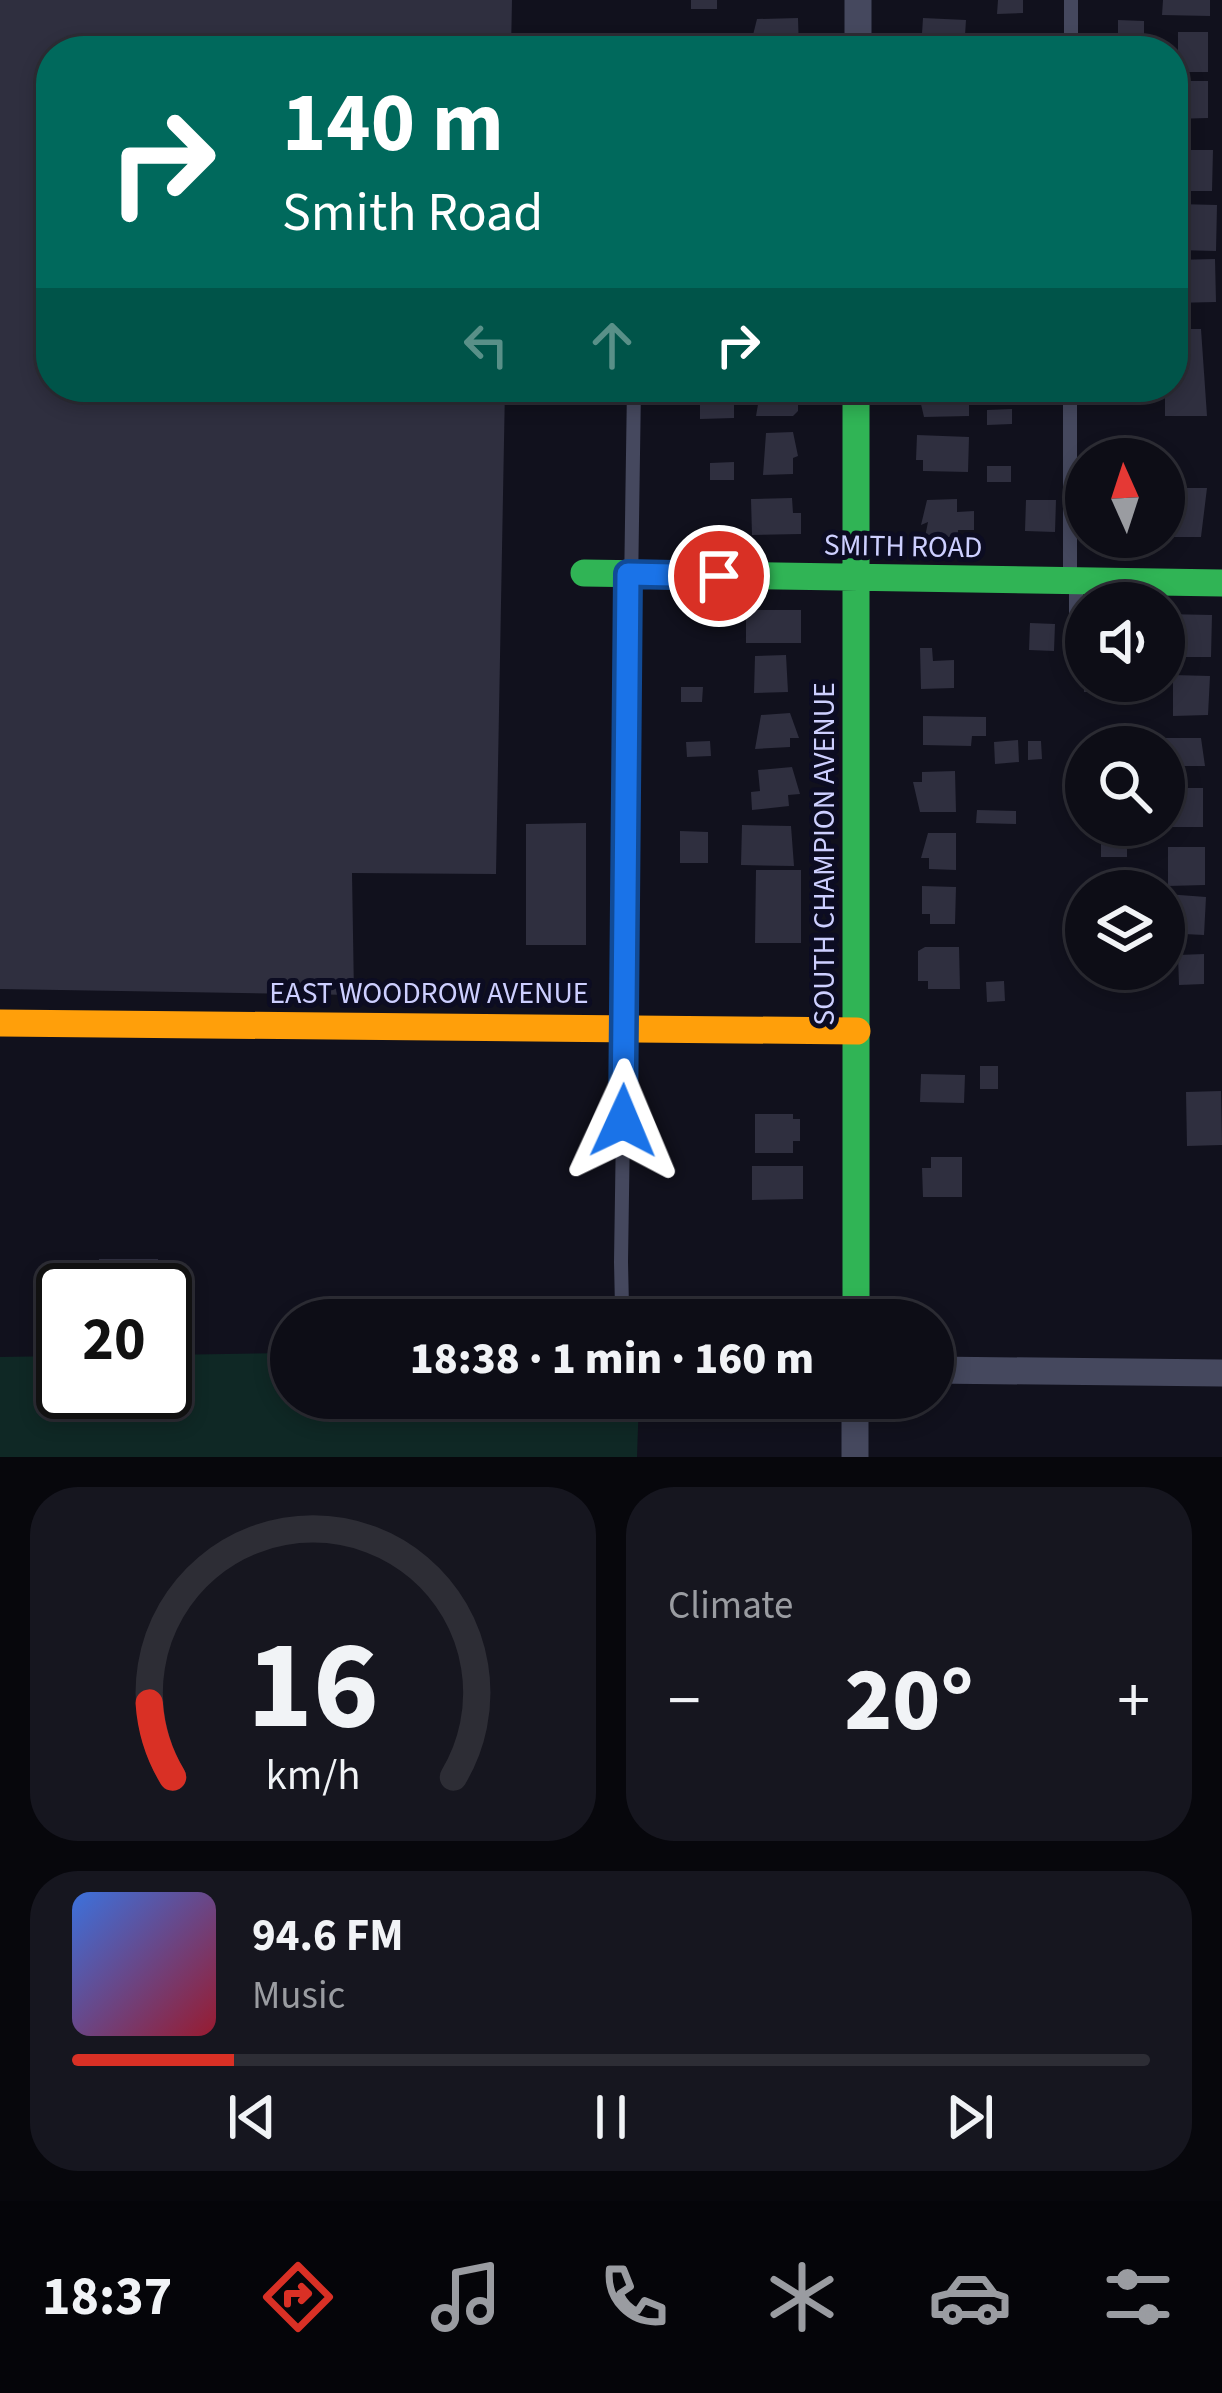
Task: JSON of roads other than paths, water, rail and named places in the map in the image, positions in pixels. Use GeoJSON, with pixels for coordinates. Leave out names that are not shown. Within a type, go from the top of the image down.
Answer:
{"type":"FeatureCollection","features":[{"type":"Feature","properties":{"kind":"street"},"geometry":{"type":"LineString","coordinates":[[858,0],[858,36]]}},
{"type":"Feature","properties":{"kind":"street","name":"SOUTH CHAMPION AVENUE"},"geometry":{"type":"LineString","coordinates":[[856,402],[856,1299]]}},
{"type":"Feature","properties":{"kind":"street","name":"SMITH ROAD"},"geometry":{"type":"LineString","coordinates":[[584,573],[1073,582]]}},
{"type":"Feature","properties":{"kind":"street","name":"SMITH ROAD"},"geometry":{"type":"LineString","coordinates":[[1185,583],[1222,583]]}},
{"type":"Feature","properties":{"kind":"street","name":"EAST WOODROW AVENUE"},"geometry":{"type":"LineString","coordinates":[[0,1023],[857,1031]]}},
{"type":"Feature","properties":{"kind":"street"},"geometry":{"type":"LineString","coordinates":[[954,1370],[1222,1373]]}},
{"type":"Feature","properties":{"kind":"street"},"geometry":{"type":"LineString","coordinates":[[855,1419],[855,1457]]}},
{"type":"Feature","properties":{"kind":"lane"},"geometry":{"type":"LineString","coordinates":[[1071,0],[1071,36]]}},
{"type":"Feature","properties":{"kind":"lane"},"geometry":{"type":"LineString","coordinates":[[622,1299],[634,402]]}},
{"type":"Feature","properties":{"kind":"lane"},"geometry":{"type":"LineString","coordinates":[[1070,402],[1073,582]]}}]}
